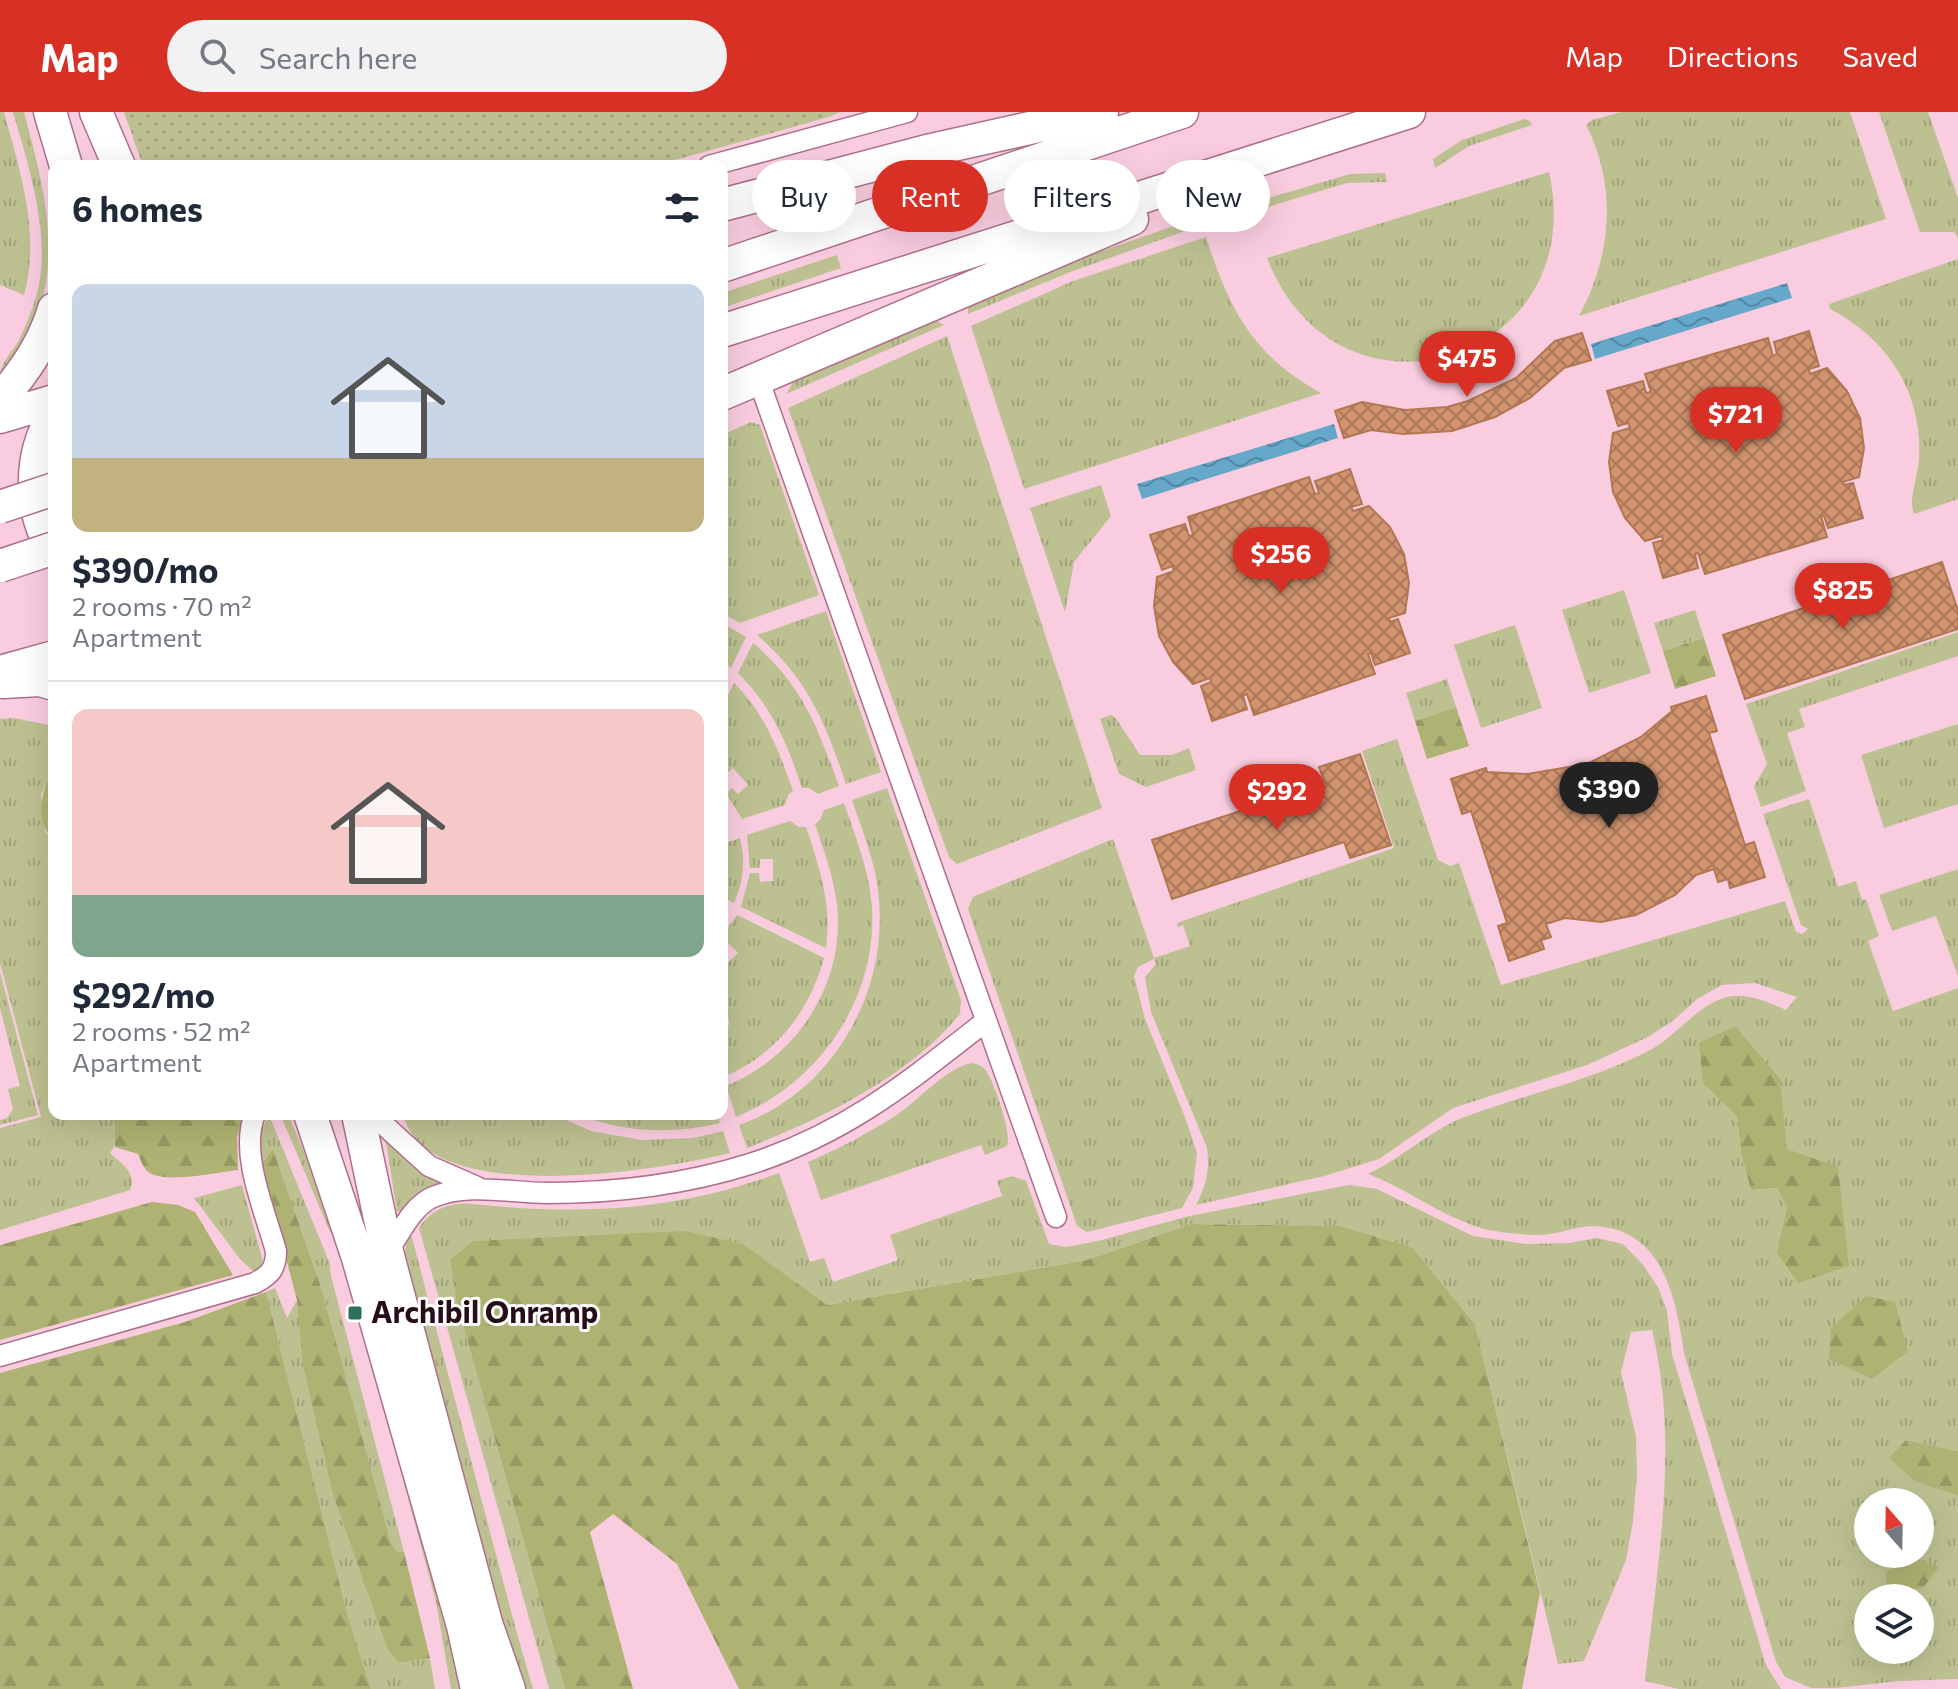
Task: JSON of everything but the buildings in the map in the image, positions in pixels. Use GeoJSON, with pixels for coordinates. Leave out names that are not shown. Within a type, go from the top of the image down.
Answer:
{"type":"FeatureCollection","features":[{"type":"Feature","properties":{"kind":"main road"},"geometry":{"type":"LineString","coordinates":[[89,112],[100,160]]}},
{"type":"Feature","properties":{"kind":"main road"},"geometry":{"type":"LineString","coordinates":[[96,112],[116,160]]}},
{"type":"Feature","properties":{"kind":"main road"},"geometry":{"type":"LineString","coordinates":[[728,203],[931,150],[1102,112]]}},
{"type":"Feature","properties":{"kind":"main road"},"geometry":{"type":"LineString","coordinates":[[728,264],[1182,112]]}},
{"type":"Feature","properties":{"kind":"main road"},"geometry":{"type":"LineString","coordinates":[[728,329],[1409,112]]}},
{"type":"Feature","properties":{"kind":"main road"},"geometry":{"type":"LineString","coordinates":[[52,119],[57,160]]}},
{"type":"Feature","properties":{"kind":"main road"},"geometry":{"type":"LineString","coordinates":[[52,119],[64,160]]}},
{"type":"Feature","properties":{"kind":"main road"},"geometry":{"type":"LineString","coordinates":[[728,391],[1312,142]]}},
{"type":"Feature","properties":{"kind":"main road"},"geometry":{"type":"LineString","coordinates":[[0,399],[38,349],[48,324]]}},
{"type":"Feature","properties":{"kind":"main road"},"geometry":{"type":"LineString","coordinates":[[0,417],[48,403]]}},
{"type":"Feature","properties":{"kind":"main road"},"geometry":{"type":"LineString","coordinates":[[48,430],[38,454],[34,485],[39,517],[48,536]]}},
{"type":"Feature","properties":{"kind":"main road"},"geometry":{"type":"LineString","coordinates":[[0,507],[48,491]]}},
{"type":"Feature","properties":{"kind":"main road"},"geometry":{"type":"LineString","coordinates":[[0,566],[48,551]]}},
{"type":"Feature","properties":{"kind":"main road"},"geometry":{"type":"LineString","coordinates":[[0,672],[48,659]]}},
{"type":"Feature","properties":{"kind":"main road"},"geometry":{"type":"LineString","coordinates":[[0,682],[48,682]]}},
{"type":"Feature","properties":{"kind":"main road"},"geometry":{"type":"LineString","coordinates":[[312,1120],[358,1258],[463,1626],[477,1689]]}},
{"type":"Feature","properties":{"kind":"main road"},"geometry":{"type":"LineString","coordinates":[[359,1120],[387,1252],[486,1623],[509,1689]]}},
{"type":"Feature","properties":{"kind":"street"},"geometry":{"type":"LineString","coordinates":[[728,161],[907,112]]}},
{"type":"Feature","properties":{"kind":"street"},"geometry":{"type":"LineString","coordinates":[[758,378],[1056,1217]]}},
{"type":"Feature","properties":{"kind":"street"},"geometry":{"type":"LineString","coordinates":[[387,1252],[416,1209],[430,1198],[455,1191],[545,1193],[624,1190],[679,1183],[753,1163],[800,1146],[862,1114],[906,1085],[986,1021]]}},
{"type":"Feature","properties":{"kind":"street"},"geometry":{"type":"LineString","coordinates":[[0,1356],[255,1283],[269,1276],[276,1264],[276,1251],[249,1153],[249,1133],[253,1120]]}},
{"type":"Feature","properties":{"kind":"street"},"geometry":{"type":"LineString","coordinates":[[379,1120],[429,1166],[484,1190]]}},
{"type":"Feature","properties":{"kind":"green space"},"geometry":{"type":"Polygon","coordinates":[[[0,112],[4,112],[26,203],[30,249],[24,295],[0,285],[0,112]]]}},
{"type":"Feature","properties":{"kind":"green space"},"geometry":{"type":"Polygon","coordinates":[[[13,112],[24,112],[32,140],[48,228],[48,257],[38,315],[25,342],[0,377],[33,305],[42,254],[37,205],[13,112]]]}},
{"type":"Feature","properties":{"kind":"green space"},"geometry":{"type":"Polygon","coordinates":[[[124,112],[840,112],[675,160],[141,160],[124,112]]]}},
{"type":"Feature","properties":{"kind":"green space"},"geometry":{"type":"Polygon","coordinates":[[[1621,112],[1850,112],[1886,219],[1579,316],[1598,270],[1606,222],[1603,173],[1586,125],[1592,120],[1621,112]]]}},
{"type":"Feature","properties":{"kind":"green space"},"geometry":{"type":"Polygon","coordinates":[[[1879,112],[1928,112],[1958,198],[1958,238],[1954,232],[1920,232],[1879,112]]]}},
{"type":"Feature","properties":{"kind":"green space"},"geometry":{"type":"Polygon","coordinates":[[[1524,119],[1532,125],[1469,146],[1435,168],[1433,159],[1462,140],[1524,119]]]}},
{"type":"Feature","properties":{"kind":"green space"},"geometry":{"type":"Polygon","coordinates":[[[1549,172],[1552,238],[1533,292],[1497,331],[1451,355],[1399,362],[1347,349],[1301,315],[1267,258],[1549,172]]]}},
{"type":"Feature","properties":{"kind":"green space"},"geometry":{"type":"Polygon","coordinates":[[[1385,173],[1387,182],[1347,183],[1270,206],[1270,197],[1350,174],[1385,173]]]}},
{"type":"Feature","properties":{"kind":"green space"},"geometry":{"type":"Polygon","coordinates":[[[1156,232],[1182,232],[1073,271],[968,314],[968,306],[1070,262],[1156,232]]]}},
{"type":"Feature","properties":{"kind":"green space"},"geometry":{"type":"Polygon","coordinates":[[[1206,237],[1224,287],[1247,328],[1278,363],[1321,393],[1024,489],[971,326],[1073,281],[1206,237]]]}},
{"type":"Feature","properties":{"kind":"green space"},"geometry":{"type":"Polygon","coordinates":[[[837,255],[841,268],[728,306],[728,291],[837,255]]]}},
{"type":"Feature","properties":{"kind":"green space"},"geometry":{"type":"Polygon","coordinates":[[[1958,259],[1958,499],[1914,514],[1912,501],[1919,460],[1919,436],[1908,391],[1885,352],[1851,321],[1830,309],[1829,304],[1958,259]]]}},
{"type":"Feature","properties":{"kind":"green space"},"geometry":{"type":"Polygon","coordinates":[[[936,320],[944,325],[786,394],[793,382],[936,320]]]}},
{"type":"Feature","properties":{"kind":"green space"},"geometry":{"type":"Polygon","coordinates":[[[947,336],[1102,808],[957,864],[949,857],[788,408],[947,336]]]}},
{"type":"Feature","properties":{"kind":"green space"},"geometry":{"type":"Polygon","coordinates":[[[751,422],[760,425],[819,595],[740,623],[728,616],[728,432],[751,422]]]}},
{"type":"Feature","properties":{"kind":"green space"},"geometry":{"type":"Polygon","coordinates":[[[1101,485],[1111,516],[1074,562],[1065,612],[1030,508],[1101,485]]]}},
{"type":"Feature","properties":{"kind":"green space"},"geometry":{"type":"Polygon","coordinates":[[[1624,590],[1651,673],[1589,693],[1562,610],[1624,590]]]}},
{"type":"Feature","properties":{"kind":"green space"},"geometry":{"type":"Polygon","coordinates":[[[1695,610],[1704,638],[1663,651],[1654,623],[1695,610]]]}},
{"type":"Feature","properties":{"kind":"green space"},"geometry":{"type":"Polygon","coordinates":[[[826,611],[881,772],[846,784],[813,703],[775,651],[757,635],[826,611]]]}},
{"type":"Feature","properties":{"kind":"green space"},"geometry":{"type":"Polygon","coordinates":[[[1515,625],[1542,708],[1481,728],[1454,645],[1515,625]]]}},
{"type":"Feature","properties":{"kind":"green space"},"geometry":{"type":"Polygon","coordinates":[[[728,626],[746,637],[731,668],[728,666],[728,626]]]}},
{"type":"Feature","properties":{"kind":"green space"},"geometry":{"type":"Polygon","coordinates":[[[1958,632],[1958,656],[1799,709],[1805,727],[1787,733],[1806,791],[1761,807],[1754,786],[1767,764],[1746,704],[1958,632]]]}},
{"type":"Feature","properties":{"kind":"green space"},"geometry":{"type":"Polygon","coordinates":[[[1704,638],[1716,676],[1675,689],[1663,651],[1704,638]]]}},
{"type":"Feature","properties":{"kind":"green space"},"geometry":{"type":"Polygon","coordinates":[[[753,643],[784,674],[796,691],[824,745],[839,786],[818,794],[809,788],[802,788],[777,726],[738,673],[753,643]]]}},
{"type":"Feature","properties":{"kind":"green space"},"geometry":{"type":"Polygon","coordinates":[[[1447,679],[1456,707],[1415,721],[1406,693],[1447,679]]]}},
{"type":"Feature","properties":{"kind":"green space"},"geometry":{"type":"Polygon","coordinates":[[[734,683],[754,707],[770,733],[793,791],[785,805],[742,819],[728,796],[732,788],[738,794],[748,785],[733,768],[728,772],[728,695],[734,683]]]}},
{"type":"Feature","properties":{"kind":"green space"},"geometry":{"type":"Polygon","coordinates":[[[1456,707],[1469,746],[1427,759],[1415,721],[1456,707]]]}},
{"type":"Feature","properties":{"kind":"green space"},"geometry":{"type":"Polygon","coordinates":[[[1111,715],[1140,755],[1172,755],[1189,748],[1196,770],[1146,787],[1119,774],[1100,719],[1111,715]]]}},
{"type":"Feature","properties":{"kind":"green space"},"geometry":{"type":"Polygon","coordinates":[[[14,718],[48,725],[48,778],[41,795],[45,832],[48,835],[48,1120],[113,1120],[116,1139],[110,1153],[127,1169],[132,1184],[130,1190],[0,1230],[0,1128],[41,1117],[0,963],[0,719],[14,718]]]}},
{"type":"Feature","properties":{"kind":"green space"},"geometry":{"type":"Polygon","coordinates":[[[1958,724],[1958,804],[1884,828],[1861,755],[1958,724]]]}},
{"type":"Feature","properties":{"kind":"green space"},"geometry":{"type":"Polygon","coordinates":[[[1397,739],[1438,860],[1450,866],[1459,863],[1501,985],[1785,901],[1796,932],[1802,934],[1808,929],[1801,925],[1763,814],[1809,799],[1838,887],[1856,881],[1862,900],[1866,899],[1879,936],[1868,941],[1893,1011],[1958,988],[1958,1451],[1906,1440],[1916,1482],[1934,1488],[1958,1496],[1958,1679],[1811,1688],[1785,1677],[1776,1662],[1684,1353],[1670,1289],[1662,1270],[1636,1239],[1617,1230],[1593,1226],[1539,1235],[1484,1229],[1450,1216],[1368,1174],[1462,1118],[1582,1079],[1652,1049],[1717,1001],[1742,996],[1786,1010],[1797,997],[1755,983],[1722,985],[1697,999],[1674,1020],[1648,1037],[1587,1065],[1453,1108],[1379,1159],[1324,1176],[1196,1205],[1206,1178],[1207,1148],[1151,1012],[1145,977],[1156,964],[1154,959],[1138,967],[1134,976],[1145,1019],[1197,1153],[1193,1188],[1182,1208],[1087,1232],[1077,1226],[968,909],[973,897],[1113,839],[1154,958],[1190,946],[1183,925],[1178,927],[1177,923],[1394,848],[1362,751],[1397,739]],[[1780,1079],[1737,1116],[1741,1153],[1751,1190],[1777,1188],[1787,1207],[1778,1253],[1798,1283],[1780,1079]]]}},
{"type":"Feature","properties":{"kind":"green space"},"geometry":{"type":"Polygon","coordinates":[[[48,778],[48,833],[41,814],[48,778]]]}},
{"type":"Feature","properties":{"kind":"green space"},"geometry":{"type":"Polygon","coordinates":[[[887,788],[961,1000],[960,1014],[916,1057],[862,1094],[804,1124],[747,1148],[739,1125],[772,1110],[801,1090],[826,1065],[862,1005],[873,971],[879,936],[879,901],[872,862],[852,800],[887,788]]]}},
{"type":"Feature","properties":{"kind":"green space"},"geometry":{"type":"Polygon","coordinates":[[[844,803],[863,861],[871,897],[872,932],[867,966],[856,999],[820,1057],[795,1081],[767,1101],[736,1117],[728,1085],[774,1057],[794,1037],[824,990],[833,963],[837,906],[815,824],[824,810],[844,803]]]}},
{"type":"Feature","properties":{"kind":"green space"},"geometry":{"type":"Polygon","coordinates":[[[790,821],[799,827],[806,827],[816,857],[826,902],[826,948],[741,907],[750,873],[759,873],[760,882],[773,881],[773,859],[760,859],[760,868],[750,868],[747,835],[790,821]]]}},
{"type":"Feature","properties":{"kind":"green space"},"geometry":{"type":"Polygon","coordinates":[[[740,838],[743,855],[740,888],[734,903],[728,900],[728,842],[740,838]]]}},
{"type":"Feature","properties":{"kind":"green space"},"geometry":{"type":"Polygon","coordinates":[[[1958,869],[1958,976],[1936,916],[1892,931],[1879,895],[1958,869]]]}},
{"type":"Feature","properties":{"kind":"green space"},"geometry":{"type":"Polygon","coordinates":[[[737,915],[824,958],[809,996],[788,1030],[759,1057],[728,1075],[728,962],[738,953],[728,945],[728,927],[737,915]]]}},
{"type":"Feature","properties":{"kind":"green space"},"geometry":{"type":"Polygon","coordinates":[[[0,972],[38,1115],[0,1125],[0,1120],[7,1118],[13,1109],[8,1089],[20,1086],[0,1008],[0,972]]]}},
{"type":"Feature","properties":{"kind":"green space"},"geometry":{"type":"Polygon","coordinates":[[[1735,1026],[1780,1079],[1787,1149],[1838,1167],[1849,1266],[1798,1283],[1777,1253],[1787,1207],[1777,1188],[1751,1190],[1741,1153],[1737,1116],[1703,1083],[1699,1043],[1735,1026]]]}},
{"type":"Feature","properties":{"kind":"green space"},"geometry":{"type":"Polygon","coordinates":[[[971,1063],[982,1067],[990,1078],[1005,1121],[1007,1146],[985,1155],[981,1145],[821,1200],[808,1162],[887,1121],[943,1077],[971,1063]]]}},
{"type":"Feature","properties":{"kind":"green space"},"geometry":{"type":"Polygon","coordinates":[[[113,1120],[242,1120],[237,1137],[238,1170],[177,1177],[154,1175],[147,1171],[138,1154],[115,1147],[113,1120]]]}},
{"type":"Feature","properties":{"kind":"green space"},"geometry":{"type":"Polygon","coordinates":[[[266,1120],[271,1120],[330,1264],[404,1552],[397,1552],[391,1544],[322,1290],[273,1149],[261,1164],[260,1133],[266,1120]]]}},
{"type":"Feature","properties":{"kind":"green space"},"geometry":{"type":"Polygon","coordinates":[[[283,1120],[290,1120],[337,1229],[330,1232],[283,1120]]]}},
{"type":"Feature","properties":{"kind":"green space"},"geometry":{"type":"Polygon","coordinates":[[[407,1120],[566,1120],[591,1131],[642,1140],[693,1138],[723,1131],[730,1153],[653,1168],[549,1176],[498,1173],[454,1163],[421,1144],[407,1120]]]}},
{"type":"Feature","properties":{"kind":"green space"},"geometry":{"type":"Polygon","coordinates":[[[593,1120],[719,1120],[720,1123],[665,1130],[611,1125],[593,1120]]]}},
{"type":"Feature","properties":{"kind":"green space"},"geometry":{"type":"Polygon","coordinates":[[[385,1135],[459,1185],[397,1212],[385,1135]]]}},
{"type":"Feature","properties":{"kind":"green space"},"geometry":{"type":"Polygon","coordinates":[[[273,1149],[322,1290],[391,1543],[397,1552],[404,1552],[430,1658],[399,1663],[388,1650],[333,1494],[303,1365],[297,1300],[261,1164],[273,1149]]]}},
{"type":"Feature","properties":{"kind":"green space"},"geometry":{"type":"Polygon","coordinates":[[[779,1173],[810,1262],[824,1258],[833,1282],[898,1260],[890,1235],[1002,1196],[997,1181],[1012,1176],[1026,1181],[1049,1244],[1066,1247],[1189,1216],[1349,1185],[1377,1189],[1473,1236],[1526,1244],[1569,1243],[1597,1238],[1623,1244],[1644,1266],[1659,1289],[1667,1311],[1672,1354],[1766,1665],[1781,1689],[1679,1689],[1645,1681],[1664,1505],[1665,1461],[1660,1373],[1652,1330],[1631,1332],[1621,1372],[1636,1437],[1637,1474],[1626,1560],[1584,1661],[1558,1664],[1475,1324],[1412,1247],[1340,1226],[1191,1224],[1087,1260],[827,1305],[785,1277],[544,1239],[473,1241],[450,1260],[456,1300],[565,1689],[549,1689],[419,1228],[435,1212],[456,1204],[551,1209],[627,1207],[702,1196],[779,1173]]]}},
{"type":"Feature","properties":{"kind":"green space"},"geometry":{"type":"Polygon","coordinates":[[[242,1185],[264,1265],[256,1274],[240,1259],[194,1198],[242,1185]]]}},
{"type":"Feature","properties":{"kind":"green space"},"geometry":{"type":"Polygon","coordinates":[[[152,1202],[178,1205],[195,1212],[233,1275],[0,1340],[0,1245],[152,1202]]]}},
{"type":"Feature","properties":{"kind":"green space"},"geometry":{"type":"Polygon","coordinates":[[[1191,1224],[1340,1226],[1412,1247],[1475,1324],[1540,1593],[1522,1689],[739,1689],[677,1564],[613,1514],[590,1532],[633,1689],[565,1689],[456,1300],[450,1260],[473,1241],[684,1231],[743,1244],[827,1305],[1087,1260],[1191,1224]]]}},
{"type":"Feature","properties":{"kind":"green space"},"geometry":{"type":"Polygon","coordinates":[[[411,1234],[533,1689],[523,1689],[505,1633],[405,1254],[406,1242],[411,1234]]]}},
{"type":"Feature","properties":{"kind":"green space"},"geometry":{"type":"Polygon","coordinates":[[[340,1236],[444,1600],[462,1689],[451,1689],[436,1602],[349,1278],[333,1239],[340,1236]]]}},
{"type":"Feature","properties":{"kind":"green space"},"geometry":{"type":"Polygon","coordinates":[[[275,1288],[287,1318],[297,1300],[301,1332],[399,1663],[430,1658],[435,1689],[371,1689],[347,1613],[266,1292],[275,1288]]]}},
{"type":"Feature","properties":{"kind":"green space"},"geometry":{"type":"Polygon","coordinates":[[[266,1292],[347,1613],[371,1689],[0,1689],[0,1373],[185,1322],[266,1292]]]}},
{"type":"Feature","properties":{"kind":"green space"},"geometry":{"type":"Polygon","coordinates":[[[1866,1296],[1895,1302],[1908,1351],[1872,1379],[1829,1359],[1831,1328],[1866,1296]]]}},
{"type":"Feature","properties":{"kind":"green space"},"geometry":{"type":"Polygon","coordinates":[[[1906,1440],[1958,1451],[1958,1496],[1916,1482],[1889,1458],[1906,1440]]]}},
{"type":"Feature","properties":{"kind":"green space"},"geometry":{"type":"Polygon","coordinates":[[[1939,1567],[1926,1584],[1887,1584],[1886,1572],[1893,1568],[1939,1567]]]}},
{"type":"Feature","properties":{"kind":"water"},"geometry":{"type":"Polygon","coordinates":[[[1787,283],[1792,298],[1595,359],[1591,344],[1787,283]]]}},
{"type":"Feature","properties":{"kind":"water"},"geometry":{"type":"Polygon","coordinates":[[[1334,424],[1338,438],[1142,499],[1137,484],[1334,424]]]}},
{"type":"Feature","properties":{"kind":"place","name":"Archibil Onramp"},"geometry":{"type":"Point","coordinates":[355,1313]}}]}
